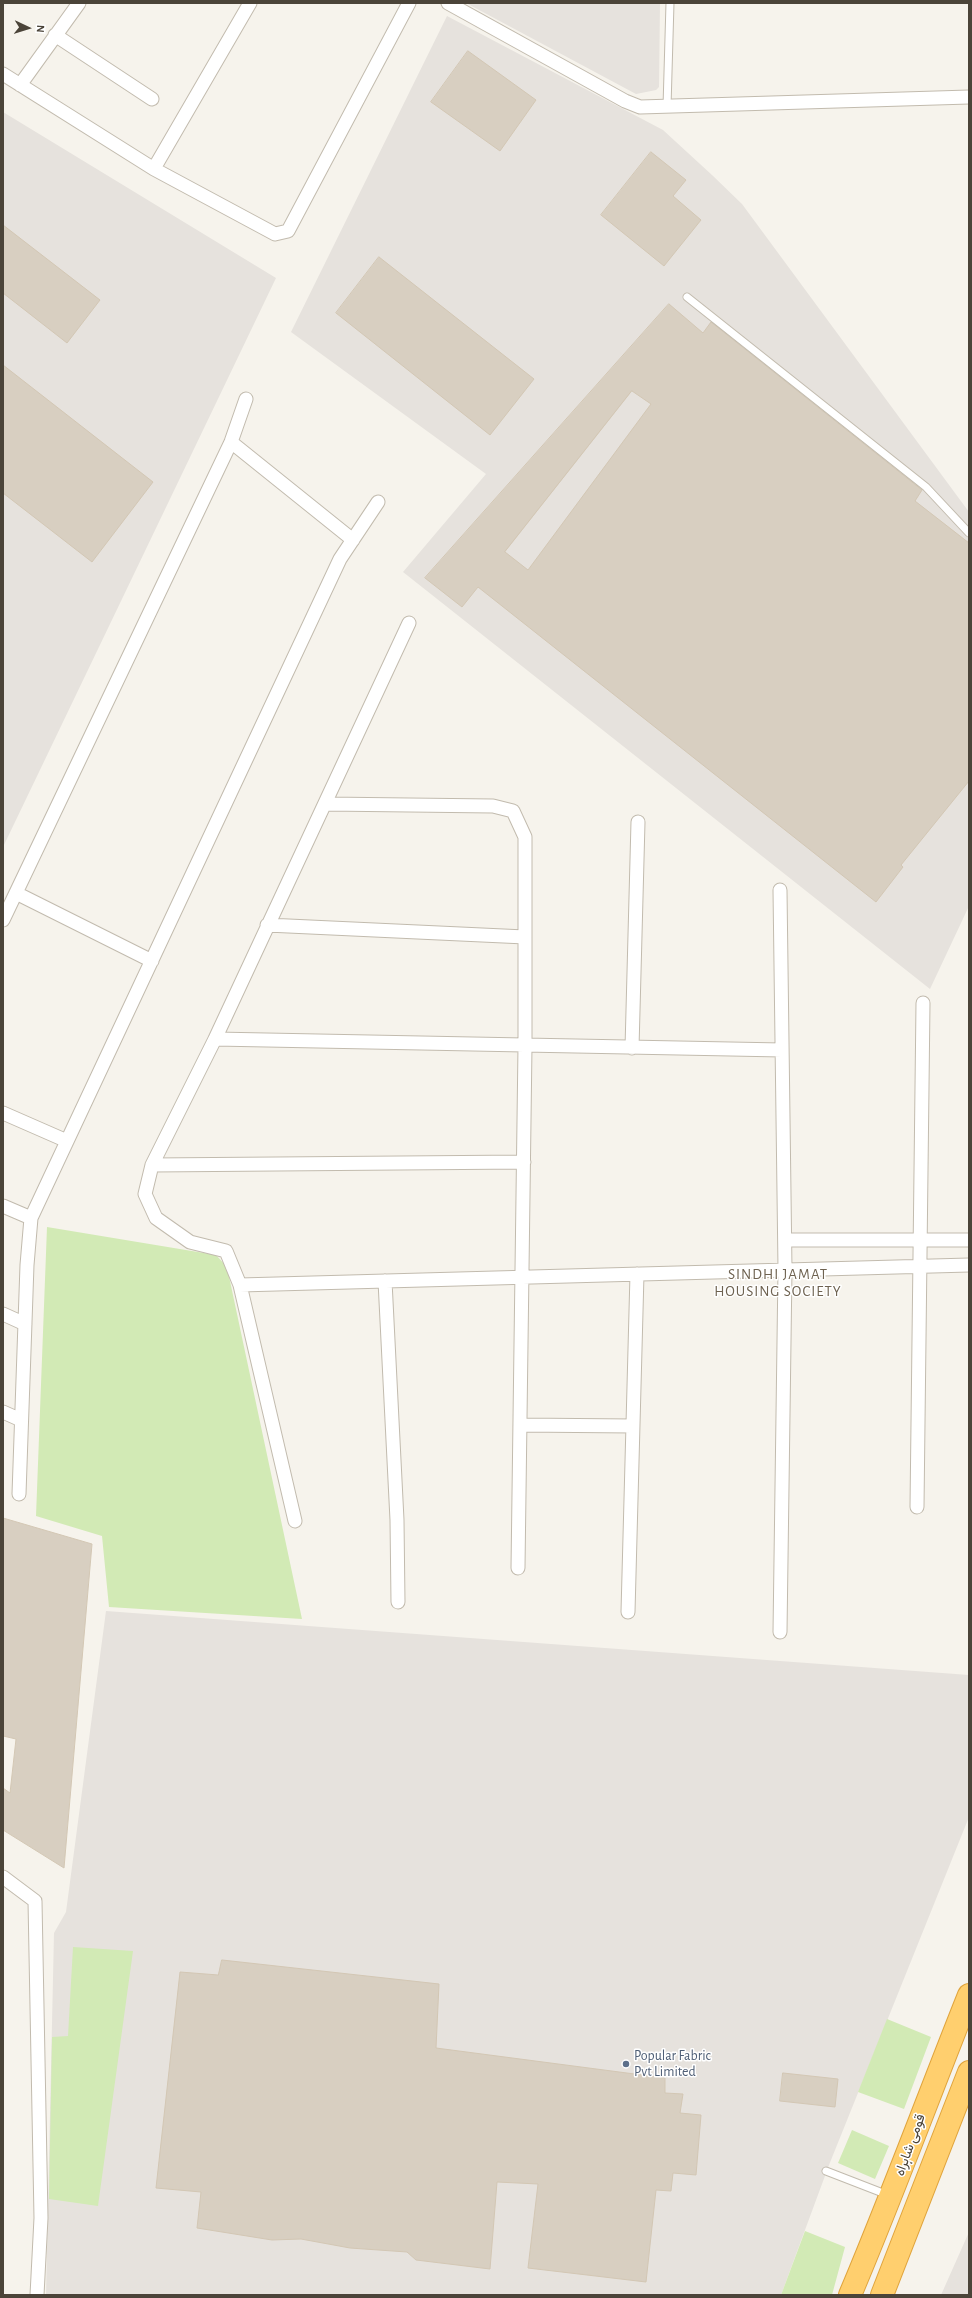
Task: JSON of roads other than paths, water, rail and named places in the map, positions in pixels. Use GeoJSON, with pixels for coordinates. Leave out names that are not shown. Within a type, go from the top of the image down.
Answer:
{"type":"FeatureCollection","features":[{"type":"Feature","properties":{"kind":"highway","name":"قومی شاہراہ"},"geometry":{"type":"LineString","coordinates":[[850,2295],[892,2196],[917,2126],[969,1995]]}},
{"type":"Feature","properties":{"kind":"highway","name":"قومی شاہراہ"},"geometry":{"type":"LineString","coordinates":[[882,2295],[969,2072]]}},
{"type":"Feature","properties":{"kind":"street"},"geometry":{"type":"LineString","coordinates":[[20,85],[79,3]]}},
{"type":"Feature","properties":{"kind":"street"},"geometry":{"type":"LineString","coordinates":[[156,165],[250,3]]}},
{"type":"Feature","properties":{"kind":"street"},"geometry":{"type":"LineString","coordinates":[[3,74],[154,169],[275,234],[281,234],[288,231],[409,3]]}},
{"type":"Feature","properties":{"kind":"street"},"geometry":{"type":"LineString","coordinates":[[448,3],[624,101],[640,107],[969,97]]}},
{"type":"Feature","properties":{"kind":"street"},"geometry":{"type":"LineString","coordinates":[[56,35],[152,99]]}},
{"type":"Feature","properties":{"kind":"street"},"geometry":{"type":"LineString","coordinates":[[3,920],[231,442],[246,399]]}},
{"type":"Feature","properties":{"kind":"street"},"geometry":{"type":"LineString","coordinates":[[231,442],[352,540]]}},
{"type":"Feature","properties":{"kind":"street"},"geometry":{"type":"LineString","coordinates":[[19,1494],[27,1265],[31,1218],[340,559],[378,502]]}},
{"type":"Feature","properties":{"kind":"street"},"geometry":{"type":"LineString","coordinates":[[295,1521],[240,1285],[226,1251],[190,1242],[156,1218],[145,1194],[152,1165],[215,1039],[326,804],[409,623]]}},
{"type":"Feature","properties":{"kind":"street"},"geometry":{"type":"LineString","coordinates":[[326,804],[493,806],[513,812],[525,837],[526,1046],[518,1568]]}},
{"type":"Feature","properties":{"kind":"street"},"geometry":{"type":"LineString","coordinates":[[632,1048],[638,822]]}},
{"type":"Feature","properties":{"kind":"street"},"geometry":{"type":"LineString","coordinates":[[780,890],[785,1240],[780,1632]]}},
{"type":"Feature","properties":{"kind":"street"},"geometry":{"type":"LineString","coordinates":[[16,893],[152,961]]}},
{"type":"Feature","properties":{"kind":"street"},"geometry":{"type":"LineString","coordinates":[[268,925],[525,937]]}},
{"type":"Feature","properties":{"kind":"street"},"geometry":{"type":"LineString","coordinates":[[917,1507],[923,1002]]}},
{"type":"Feature","properties":{"kind":"street"},"geometry":{"type":"LineString","coordinates":[[215,1039],[782,1050]]}},
{"type":"Feature","properties":{"kind":"street"},"geometry":{"type":"LineString","coordinates":[[3,1113],[67,1141]]}},
{"type":"Feature","properties":{"kind":"street"},"geometry":{"type":"LineString","coordinates":[[152,1165],[524,1162]]}},
{"type":"Feature","properties":{"kind":"street"},"geometry":{"type":"LineString","coordinates":[[3,1206],[31,1218]]}},
{"type":"Feature","properties":{"kind":"street"},"geometry":{"type":"LineString","coordinates":[[785,1240],[969,1240]]}},
{"type":"Feature","properties":{"kind":"street"},"geometry":{"type":"LineString","coordinates":[[240,1285],[969,1265]]}},
{"type":"Feature","properties":{"kind":"street"},"geometry":{"type":"LineString","coordinates":[[628,1612],[637,1274]]}},
{"type":"Feature","properties":{"kind":"street"},"geometry":{"type":"LineString","coordinates":[[385,1281],[397,1520],[398,1602]]}},
{"type":"Feature","properties":{"kind":"street"},"geometry":{"type":"LineString","coordinates":[[3,1314],[25,1324]]}},
{"type":"Feature","properties":{"kind":"street"},"geometry":{"type":"LineString","coordinates":[[3,1412],[21,1420]]}},
{"type":"Feature","properties":{"kind":"street"},"geometry":{"type":"LineString","coordinates":[[520,1425],[633,1426]]}},
{"type":"Feature","properties":{"kind":"street"},"geometry":{"type":"LineString","coordinates":[[3,1877],[35,1901],[40,2218],[37,2295]]}},
{"type":"Feature","properties":{"kind":"lane"},"geometry":{"type":"LineString","coordinates":[[668,107],[670,3]]}},
{"type":"Feature","properties":{"kind":"lane"},"geometry":{"type":"LineString","coordinates":[[687,297],[926,487],[969,533]]}},
{"type":"Feature","properties":{"kind":"lane"},"geometry":{"type":"LineString","coordinates":[[826,2171],[892,2196]]}},
{"type":"Feature","properties":{"kind":"place","name":"Popular Fabric Pvt Limited"},"geometry":{"type":"Point","coordinates":[626,2064]}},
{"type":"Feature","properties":{"kind":"district","name":"SINDHI JAMAT HOUSING SOCIETY"},"geometry":{"type":"Point","coordinates":[778,1282]}}]}
